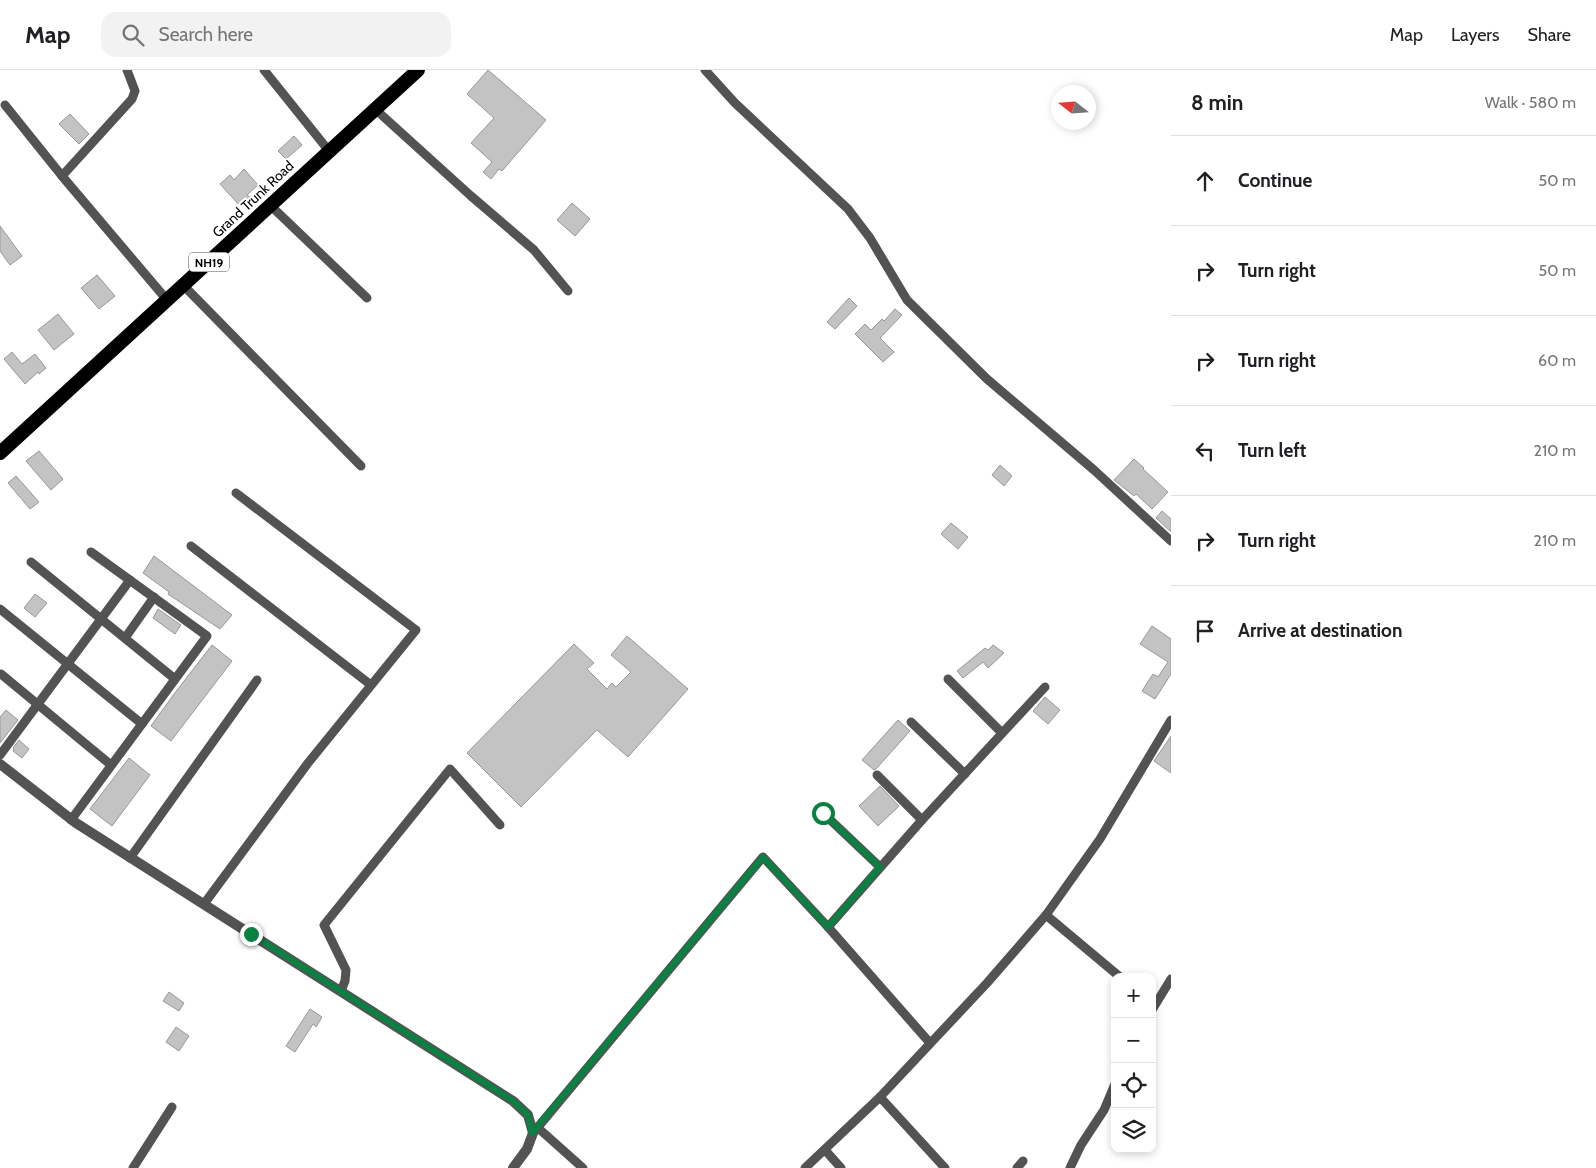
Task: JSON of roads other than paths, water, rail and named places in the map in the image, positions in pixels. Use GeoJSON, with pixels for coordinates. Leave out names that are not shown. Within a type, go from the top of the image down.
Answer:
{"type":"FeatureCollection","features":[{"type":"Feature","properties":{"kind":"highway","name":"Grand Trunk Road"},"geometry":{"type":"LineString","coordinates":[[0,453],[418,70]]}},
{"type":"Feature","properties":{"kind":"street"},"geometry":{"type":"LineString","coordinates":[[62,176],[132,98],[135,91],[127,70]]}},
{"type":"Feature","properties":{"kind":"street"},"geometry":{"type":"LineString","coordinates":[[264,70],[329,151]]}},
{"type":"Feature","properties":{"kind":"street"},"geometry":{"type":"LineString","coordinates":[[706,70],[735,103],[848,210],[870,238],[907,300],[987,379],[1094,470],[1171,541]]}},
{"type":"Feature","properties":{"kind":"street"},"geometry":{"type":"LineString","coordinates":[[5,104],[62,176],[167,300]]}},
{"type":"Feature","properties":{"kind":"street"},"geometry":{"type":"LineString","coordinates":[[375,109],[534,250],[568,290]]}},
{"type":"Feature","properties":{"kind":"street"},"geometry":{"type":"LineString","coordinates":[[270,206],[367,298]]}},
{"type":"Feature","properties":{"kind":"street"},"geometry":{"type":"LineString","coordinates":[[183,285],[361,466]]}},
{"type":"Feature","properties":{"kind":"street"},"geometry":{"type":"LineString","coordinates":[[204,904],[308,763],[416,630],[236,493]]}},
{"type":"Feature","properties":{"kind":"street"},"geometry":{"type":"LineString","coordinates":[[191,546],[371,685]]}},
{"type":"Feature","properties":{"kind":"street"},"geometry":{"type":"LineString","coordinates":[[71,820],[207,636],[91,552]]}},
{"type":"Feature","properties":{"kind":"street"},"geometry":{"type":"LineString","coordinates":[[31,562],[175,679]]}},
{"type":"Feature","properties":{"kind":"street"},"geometry":{"type":"LineString","coordinates":[[0,755],[130,580]]}},
{"type":"Feature","properties":{"kind":"street"},"geometry":{"type":"LineString","coordinates":[[125,638],[154,597]]}},
{"type":"Feature","properties":{"kind":"street"},"geometry":{"type":"LineString","coordinates":[[0,609],[142,724]]}},
{"type":"Feature","properties":{"kind":"street"},"geometry":{"type":"LineString","coordinates":[[1,674],[111,765]]}},
{"type":"Feature","properties":{"kind":"street"},"geometry":{"type":"LineString","coordinates":[[948,679],[1002,733]]}},
{"type":"Feature","properties":{"kind":"street"},"geometry":{"type":"LineString","coordinates":[[130,858],[257,680]]}},
{"type":"Feature","properties":{"kind":"street"},"geometry":{"type":"LineString","coordinates":[[828,927],[922,820],[1045,686]]}},
{"type":"Feature","properties":{"kind":"street"},"geometry":{"type":"LineString","coordinates":[[805,1168],[880,1097],[987,983],[1046,914],[1100,839],[1171,720]]}},
{"type":"Feature","properties":{"kind":"street"},"geometry":{"type":"LineString","coordinates":[[911,722],[965,774]]}},
{"type":"Feature","properties":{"kind":"street"},"geometry":{"type":"LineString","coordinates":[[0,764],[71,820],[513,1101],[528,1115],[535,1130],[583,1168]]}},
{"type":"Feature","properties":{"kind":"street"},"geometry":{"type":"LineString","coordinates":[[341,991],[345,981],[346,970],[324,925],[450,769],[500,825]]}},
{"type":"Feature","properties":{"kind":"street"},"geometry":{"type":"LineString","coordinates":[[877,775],[922,820]]}},
{"type":"Feature","properties":{"kind":"street"},"geometry":{"type":"LineString","coordinates":[[823,813],[880,867]]}},
{"type":"Feature","properties":{"kind":"street"},"geometry":{"type":"LineString","coordinates":[[513,1168],[527,1149],[535,1130],[763,857],[828,927],[930,1043]]}},
{"type":"Feature","properties":{"kind":"street"},"geometry":{"type":"LineString","coordinates":[[1046,914],[1115,973]]}},
{"type":"Feature","properties":{"kind":"street"},"geometry":{"type":"LineString","coordinates":[[1156,1002],[1171,979]]}},
{"type":"Feature","properties":{"kind":"street"},"geometry":{"type":"LineString","coordinates":[[1070,1168],[1081,1145],[1104,1110],[1111,1093]]}},
{"type":"Feature","properties":{"kind":"street"},"geometry":{"type":"LineString","coordinates":[[880,1097],[945,1168]]}},
{"type":"Feature","properties":{"kind":"street"},"geometry":{"type":"LineString","coordinates":[[133,1168],[172,1107]]}},
{"type":"Feature","properties":{"kind":"street"},"geometry":{"type":"LineString","coordinates":[[824,1150],[841,1168]]}}]}
